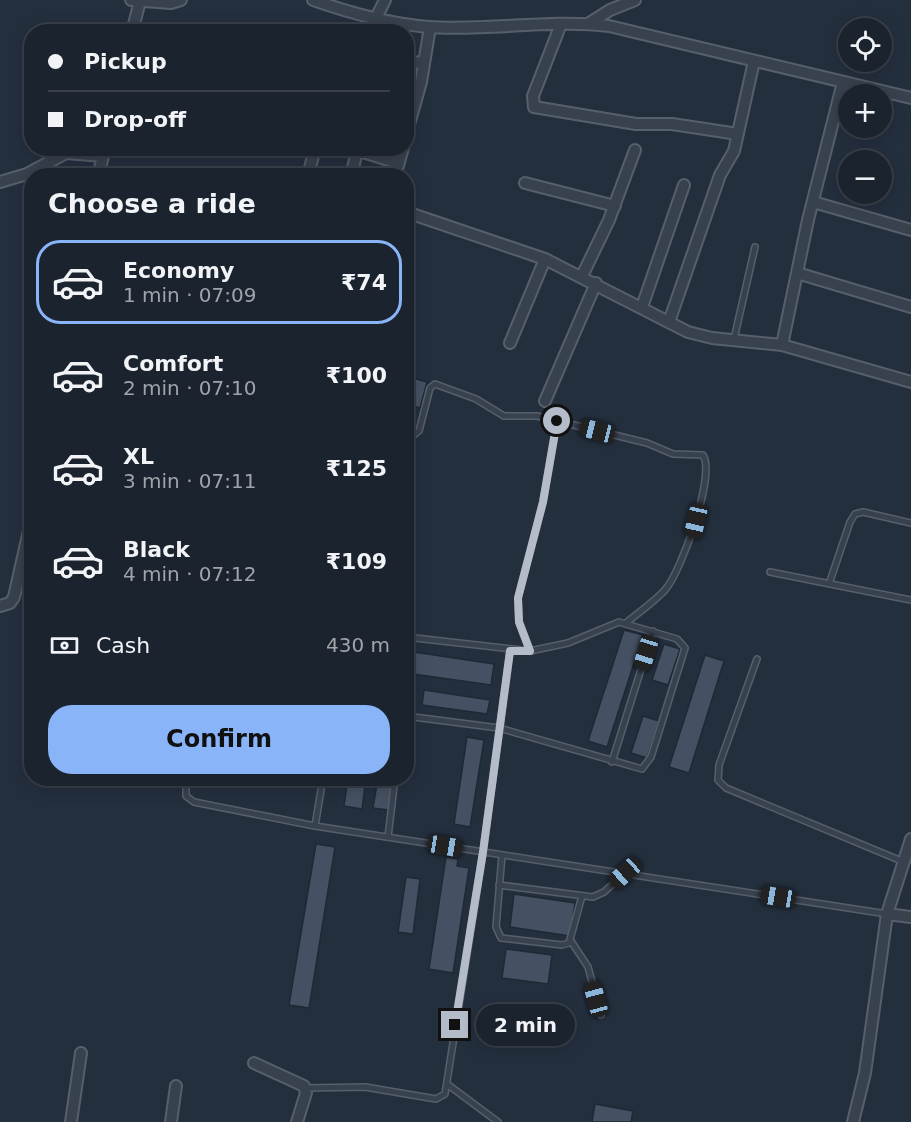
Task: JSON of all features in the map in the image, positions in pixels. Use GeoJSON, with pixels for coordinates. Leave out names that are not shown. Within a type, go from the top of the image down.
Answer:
{"type":"FeatureCollection","features":[{"type":"Feature","properties":{"kind":"street"},"geometry":{"type":"LineString","coordinates":[[133,24],[135,1],[171,3],[181,0]]}},
{"type":"Feature","properties":{"kind":"street"},"geometry":{"type":"LineString","coordinates":[[313,0],[376,18],[412,24]]}},
{"type":"Feature","properties":{"kind":"street"},"geometry":{"type":"LineString","coordinates":[[376,18],[385,0]]}},
{"type":"Feature","properties":{"kind":"street"},"geometry":{"type":"LineString","coordinates":[[588,24],[608,5],[636,0]]}},
{"type":"Feature","properties":{"kind":"street"},"geometry":{"type":"LineString","coordinates":[[414,24],[430,27],[561,24],[609,26],[911,98]]}},
{"type":"Feature","properties":{"kind":"street"},"geometry":{"type":"LineString","coordinates":[[561,24],[533,96],[534,107],[636,124],[672,124],[738,134]]}},
{"type":"Feature","properties":{"kind":"street"},"geometry":{"type":"LineString","coordinates":[[414,103],[430,27]]}},
{"type":"Feature","properties":{"kind":"street"},"geometry":{"type":"LineString","coordinates":[[669,322],[720,175],[734,151],[754,61]]}},
{"type":"Feature","properties":{"kind":"street"},"geometry":{"type":"LineString","coordinates":[[414,63],[424,62]]}},
{"type":"Feature","properties":{"kind":"street"},"geometry":{"type":"LineString","coordinates":[[782,345],[813,202],[843,82]]}},
{"type":"Feature","properties":{"kind":"street"},"geometry":{"type":"LineString","coordinates":[[582,276],[615,206],[635,150]]}},
{"type":"Feature","properties":{"kind":"street"},"geometry":{"type":"LineString","coordinates":[[38,168],[60,156]]}},
{"type":"Feature","properties":{"kind":"street"},"geometry":{"type":"LineString","coordinates":[[374,156],[398,163]]}},
{"type":"Feature","properties":{"kind":"street"},"geometry":{"type":"LineString","coordinates":[[397,168],[400,156]]}},
{"type":"Feature","properties":{"kind":"street"},"geometry":{"type":"LineString","coordinates":[[0,182],[24,175]]}},
{"type":"Feature","properties":{"kind":"street"},"geometry":{"type":"LineString","coordinates":[[525,183],[615,206]]}},
{"type":"Feature","properties":{"kind":"street"},"geometry":{"type":"LineString","coordinates":[[642,307],[684,185]]}},
{"type":"Feature","properties":{"kind":"street"},"geometry":{"type":"LineString","coordinates":[[813,202],[911,230]]}},
{"type":"Feature","properties":{"kind":"street"},"geometry":{"type":"LineString","coordinates":[[414,215],[546,259],[699,335],[782,345],[911,382]]}},
{"type":"Feature","properties":{"kind":"street"},"geometry":{"type":"LineString","coordinates":[[510,344],[546,259]]}},
{"type":"Feature","properties":{"kind":"street"},"geometry":{"type":"LineString","coordinates":[[797,273],[911,306]]}},
{"type":"Feature","properties":{"kind":"street"},"geometry":{"type":"LineString","coordinates":[[545,401],[596,283]]}},
{"type":"Feature","properties":{"kind":"street"},"geometry":{"type":"LineString","coordinates":[[0,606],[9,603],[14,597],[24,553]]}},
{"type":"Feature","properties":{"kind":"street"},"geometry":{"type":"LineString","coordinates":[[853,1122],[865,1073],[887,914],[911,839]]}},
{"type":"Feature","properties":{"kind":"street"},"geometry":{"type":"LineString","coordinates":[[887,914],[911,917]]}},
{"type":"Feature","properties":{"kind":"street"},"geometry":{"type":"LineString","coordinates":[[71,1122],[81,1053]]}},
{"type":"Feature","properties":{"kind":"street"},"geometry":{"type":"LineString","coordinates":[[254,1063],[305,1088],[297,1122]]}},
{"type":"Feature","properties":{"kind":"street"},"geometry":{"type":"LineString","coordinates":[[171,1122],[176,1086]]}},
{"type":"Feature","properties":{"kind":"lane"},"geometry":{"type":"LineString","coordinates":[[734,339],[755,247]]}},
{"type":"Feature","properties":{"kind":"lane"},"geometry":{"type":"LineString","coordinates":[[414,435],[419,431],[430,388],[435,384],[476,399],[504,416],[531,415],[647,443],[673,454],[697,454],[705,457],[705,471],[693,533],[672,580],[665,590],[626,623]]}},
{"type":"Feature","properties":{"kind":"lane"},"geometry":{"type":"LineString","coordinates":[[530,651],[519,622],[518,598],[543,502],[557,421]]}},
{"type":"Feature","properties":{"kind":"lane"},"geometry":{"type":"LineString","coordinates":[[829,584],[850,522],[855,514],[864,513],[911,523]]}},
{"type":"Feature","properties":{"kind":"lane"},"geometry":{"type":"LineString","coordinates":[[770,572],[911,600]]}},
{"type":"Feature","properties":{"kind":"lane"},"geometry":{"type":"LineString","coordinates":[[414,638],[510,651],[530,651],[568,643],[612,624],[626,623],[681,641],[685,648],[647,766],[638,770],[499,728],[414,717]]}},
{"type":"Feature","properties":{"kind":"lane"},"geometry":{"type":"LineString","coordinates":[[612,762],[653,631]]}},
{"type":"Feature","properties":{"kind":"lane"},"geometry":{"type":"LineString","coordinates":[[305,1088],[365,1087],[436,1099],[445,1094],[483,852],[510,651]]}},
{"type":"Feature","properties":{"kind":"lane"},"geometry":{"type":"LineString","coordinates":[[757,659],[719,765],[718,780],[726,788],[904,862]]}},
{"type":"Feature","properties":{"kind":"lane"},"geometry":{"type":"LineString","coordinates":[[186,786],[186,796],[194,802],[315,826],[887,914]]}},
{"type":"Feature","properties":{"kind":"lane"},"geometry":{"type":"LineString","coordinates":[[315,826],[322,786]]}},
{"type":"Feature","properties":{"kind":"lane"},"geometry":{"type":"LineString","coordinates":[[388,837],[394,786]]}},
{"type":"Feature","properties":{"kind":"lane"},"geometry":{"type":"LineString","coordinates":[[502,855],[496,927],[498,935],[506,939],[562,945],[571,941]]}},
{"type":"Feature","properties":{"kind":"lane"},"geometry":{"type":"LineString","coordinates":[[499,885],[582,896],[598,895],[625,873]]}},
{"type":"Feature","properties":{"kind":"lane"},"geometry":{"type":"LineString","coordinates":[[582,896],[571,941],[588,967],[601,1015]]}},
{"type":"Feature","properties":{"kind":"lane"},"geometry":{"type":"LineString","coordinates":[[447,1084],[498,1122]]}},
{"type":"Feature","properties":{"kind":"building"},"geometry":{"type":"Polygon","coordinates":[[[414,378],[427,382],[420,408],[414,406],[414,378]]]}},
{"type":"Feature","properties":{"kind":"building"},"geometry":{"type":"Polygon","coordinates":[[[624,630],[643,635],[607,747],[588,741],[624,630]]]}},
{"type":"Feature","properties":{"kind":"building"},"geometry":{"type":"Polygon","coordinates":[[[664,644],[680,649],[668,685],[652,680],[664,644]]]}},
{"type":"Feature","properties":{"kind":"building"},"geometry":{"type":"Polygon","coordinates":[[[414,652],[494,664],[491,685],[414,674],[414,652]]]}},
{"type":"Feature","properties":{"kind":"building"},"geometry":{"type":"Polygon","coordinates":[[[705,655],[724,661],[689,773],[669,767],[705,655]]]}},
{"type":"Feature","properties":{"kind":"building"},"geometry":{"type":"Polygon","coordinates":[[[424,690],[490,700],[487,714],[422,705],[424,690]]]}},
{"type":"Feature","properties":{"kind":"building"},"geometry":{"type":"Polygon","coordinates":[[[643,716],[659,721],[647,758],[631,753],[643,716]]]}},
{"type":"Feature","properties":{"kind":"building"},"geometry":{"type":"Polygon","coordinates":[[[467,737],[484,740],[470,827],[454,824],[467,737]]]}},
{"type":"Feature","properties":{"kind":"building"},"geometry":{"type":"Polygon","coordinates":[[[347,786],[365,786],[362,809],[344,806],[347,786]]]}},
{"type":"Feature","properties":{"kind":"building"},"geometry":{"type":"Polygon","coordinates":[[[377,786],[392,786],[388,810],[373,808],[377,786]]]}},
{"type":"Feature","properties":{"kind":"building"},"geometry":{"type":"Polygon","coordinates":[[[316,844],[335,847],[309,1008],[289,1005],[316,844]]]}},
{"type":"Feature","properties":{"kind":"building"},"geometry":{"type":"Polygon","coordinates":[[[446,857],[458,859],[457,866],[469,868],[453,973],[429,969],[446,857]]]}},
{"type":"Feature","properties":{"kind":"building"},"geometry":{"type":"Polygon","coordinates":[[[406,877],[420,879],[413,934],[398,932],[406,877]]]}},
{"type":"Feature","properties":{"kind":"building"},"geometry":{"type":"Polygon","coordinates":[[[514,894],[575,903],[570,936],[510,927],[514,894]]]}},
{"type":"Feature","properties":{"kind":"building"},"geometry":{"type":"Polygon","coordinates":[[[506,949],[552,955],[548,984],[502,978],[506,949]]]}},
{"type":"Feature","properties":{"kind":"building"},"geometry":{"type":"Polygon","coordinates":[[[497,1009],[546,1014],[542,1045],[494,1039],[497,1009]]]}},
{"type":"Feature","properties":{"kind":"building"},"geometry":{"type":"Polygon","coordinates":[[[595,1104],[633,1111],[631,1122],[592,1122],[595,1104]]]}},
{"type":"Feature","properties":{"kind":"route"},"geometry":{"type":"LineString","coordinates":[[455,1025],[483,852],[510,651],[530,651],[519,622],[518,598],[543,502],[557,421]]}}]}
